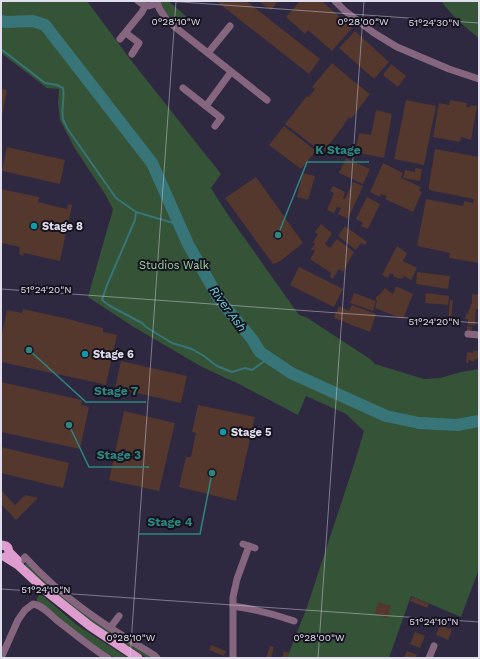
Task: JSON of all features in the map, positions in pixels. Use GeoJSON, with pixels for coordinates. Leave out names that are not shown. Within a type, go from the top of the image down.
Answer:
{"type":"FeatureCollection","features":[{"type":"Feature","properties":{"kind":"main road"},"geometry":{"type":"LineString","coordinates":[[1,545],[6,546],[3,557],[16,560],[18,564],[46,591],[67,608],[90,626],[138,658]]}},
{"type":"Feature","properties":{"kind":"street"},"geometry":{"type":"LineString","coordinates":[[334,1],[345,11],[397,47],[449,69],[479,79]]}},
{"type":"Feature","properties":{"kind":"street"},"geometry":{"type":"LineString","coordinates":[[140,2],[150,6],[157,2],[166,19],[267,100]]}},
{"type":"Feature","properties":{"kind":"street"},"geometry":{"type":"LineString","coordinates":[[120,39],[142,12],[140,2]]}},
{"type":"Feature","properties":{"kind":"street"},"geometry":{"type":"LineString","coordinates":[[208,53],[230,26]]}},
{"type":"Feature","properties":{"kind":"street"},"geometry":{"type":"LineString","coordinates":[[126,33],[139,43],[132,54]]}},
{"type":"Feature","properties":{"kind":"street"},"geometry":{"type":"LineString","coordinates":[[206,106],[232,72]]}},
{"type":"Feature","properties":{"kind":"street"},"geometry":{"type":"LineString","coordinates":[[183,88],[221,118],[215,126]]}},
{"type":"Feature","properties":{"kind":"street"},"geometry":{"type":"LineString","coordinates":[[468,334],[479,335]]}},
{"type":"Feature","properties":{"kind":"street"},"geometry":{"type":"LineString","coordinates":[[232,658],[234,589],[249,546]]}},
{"type":"Feature","properties":{"kind":"street"},"geometry":{"type":"LineString","coordinates":[[18,564],[25,557],[43,577],[79,607],[157,658]]}},
{"type":"Feature","properties":{"kind":"street"},"geometry":{"type":"LineString","coordinates":[[1,658],[18,620],[24,610],[33,604],[41,606],[52,617],[95,650],[108,658]]}},
{"type":"Feature","properties":{"kind":"street"},"geometry":{"type":"LineString","coordinates":[[233,606],[265,612],[294,621]]}},
{"type":"Feature","properties":{"kind":"street"},"geometry":{"type":"LineString","coordinates":[[110,628],[119,616]]}},
{"type":"Feature","properties":{"kind":"street"},"geometry":{"type":"LineString","coordinates":[[430,658],[434,646]]}},
{"type":"Feature","properties":{"kind":"street"},"geometry":{"type":"LineString","coordinates":[[91,658],[95,650]]}},
{"type":"Feature","properties":{"kind":"green space","name":"Studios Walk"},"geometry":{"type":"Polygon","coordinates":[[[1,1],[87,1],[130,59],[221,174],[211,188],[226,212],[299,315],[306,317],[370,359],[375,364],[424,379],[440,378],[479,369],[479,569],[461,617],[411,596],[389,658],[287,658],[307,607],[364,431],[346,414],[306,396],[298,415],[239,384],[202,367],[132,326],[88,297],[113,209],[105,194],[74,147],[60,120],[58,103],[59,89],[47,88],[1,53],[1,1]]]}},
{"type":"Feature","properties":{"kind":"green space"},"geometry":{"type":"Polygon","coordinates":[[[160,1],[168,1],[186,16],[179,25],[167,15],[160,1]]]}},
{"type":"Feature","properties":{"kind":"green space"},"geometry":{"type":"Polygon","coordinates":[[[441,1],[479,1],[479,38],[458,21],[441,1]]]}},
{"type":"Feature","properties":{"kind":"green space"},"geometry":{"type":"Polygon","coordinates":[[[25,564],[152,658],[147,658],[65,604],[25,566],[25,564]]]}},
{"type":"Feature","properties":{"kind":"green space"},"geometry":{"type":"Polygon","coordinates":[[[39,595],[43,596],[77,625],[128,658],[115,658],[86,640],[37,601],[39,595]]]}},
{"type":"Feature","properties":{"kind":"building"},"geometry":{"type":"Polygon","coordinates":[[[216,1],[246,1],[320,59],[309,74],[216,1]]]}},
{"type":"Feature","properties":{"kind":"building"},"geometry":{"type":"Polygon","coordinates":[[[258,1],[278,1],[271,10],[258,1]]]}},
{"type":"Feature","properties":{"kind":"building"},"geometry":{"type":"Polygon","coordinates":[[[300,1],[322,1],[352,28],[332,51],[308,30],[305,34],[286,17],[300,1]]]}},
{"type":"Feature","properties":{"kind":"building"},"geometry":{"type":"Polygon","coordinates":[[[355,31],[389,62],[374,79],[339,48],[355,31]]]}},
{"type":"Feature","properties":{"kind":"building"},"geometry":{"type":"Polygon","coordinates":[[[332,63],[370,94],[351,119],[349,117],[323,153],[285,124],[307,96],[309,97],[315,89],[312,87],[332,63]]]}},
{"type":"Feature","properties":{"kind":"building"},"geometry":{"type":"Polygon","coordinates":[[[391,64],[406,76],[398,87],[383,75],[391,64]]]}},
{"type":"Feature","properties":{"kind":"building"},"geometry":{"type":"Polygon","coordinates":[[[1,89],[7,90],[2,115],[1,115],[1,89]]]}},
{"type":"Feature","properties":{"kind":"building"},"geometry":{"type":"Polygon","coordinates":[[[406,100],[436,106],[424,165],[394,159],[406,100]]]}},
{"type":"Feature","properties":{"kind":"building"},"geometry":{"type":"Polygon","coordinates":[[[450,100],[467,103],[466,107],[470,107],[471,105],[477,106],[471,140],[461,137],[460,142],[433,137],[439,103],[449,105],[450,100]]]}},
{"type":"Feature","properties":{"kind":"building"},"geometry":{"type":"Polygon","coordinates":[[[376,110],[392,114],[384,158],[355,152],[359,133],[371,135],[376,110]]]}},
{"type":"Feature","properties":{"kind":"building"},"geometry":{"type":"Polygon","coordinates":[[[284,126],[316,151],[301,169],[269,145],[284,126]]]}},
{"type":"Feature","properties":{"kind":"building"},"geometry":{"type":"Polygon","coordinates":[[[7,147],[65,160],[60,184],[2,171],[7,147]]]}},
{"type":"Feature","properties":{"kind":"building"},"geometry":{"type":"Polygon","coordinates":[[[435,149],[479,157],[479,263],[449,258],[450,253],[417,246],[426,199],[463,206],[464,201],[473,203],[474,199],[429,190],[435,149]]]}},
{"type":"Feature","properties":{"kind":"building"},"geometry":{"type":"Polygon","coordinates":[[[346,158],[370,169],[363,184],[339,173],[346,158]]]}},
{"type":"Feature","properties":{"kind":"building"},"geometry":{"type":"Polygon","coordinates":[[[383,163],[403,173],[401,178],[421,187],[419,191],[422,192],[413,212],[385,199],[387,196],[381,194],[380,197],[370,192],[383,163]]]}},
{"type":"Feature","properties":{"kind":"building"},"geometry":{"type":"Polygon","coordinates":[[[415,168],[422,169],[420,181],[403,178],[405,170],[415,172],[415,168]]]}},
{"type":"Feature","properties":{"kind":"building"},"geometry":{"type":"Polygon","coordinates":[[[303,173],[315,176],[308,200],[297,197],[303,173]]]}},
{"type":"Feature","properties":{"kind":"building"},"geometry":{"type":"Polygon","coordinates":[[[256,177],[303,243],[279,262],[273,264],[225,198],[256,177]]]}},
{"type":"Feature","properties":{"kind":"building"},"geometry":{"type":"Polygon","coordinates":[[[353,182],[363,186],[348,219],[338,214],[341,208],[337,207],[334,213],[327,210],[334,193],[330,191],[333,186],[345,192],[343,198],[345,199],[353,182]]]}},
{"type":"Feature","properties":{"kind":"building","name":"Stage 8"},"geometry":{"type":"Polygon","coordinates":[[[1,189],[39,197],[38,202],[67,209],[68,204],[72,205],[60,261],[24,253],[23,256],[19,254],[20,247],[1,243],[1,189]]]}},
{"type":"Feature","properties":{"kind":"building"},"geometry":{"type":"Polygon","coordinates":[[[367,197],[380,204],[368,229],[361,226],[363,223],[356,219],[367,197]]]}},
{"type":"Feature","properties":{"kind":"building"},"geometry":{"type":"Polygon","coordinates":[[[321,224],[332,233],[325,244],[330,248],[337,239],[354,252],[343,272],[339,269],[333,279],[330,276],[331,273],[310,259],[315,251],[311,249],[315,244],[313,242],[318,234],[315,232],[321,224]]]}},
{"type":"Feature","properties":{"kind":"building"},"geometry":{"type":"Polygon","coordinates":[[[345,226],[367,242],[365,245],[361,243],[356,250],[338,236],[345,226]]]}},
{"type":"Feature","properties":{"kind":"building"},"geometry":{"type":"Polygon","coordinates":[[[397,246],[407,253],[403,261],[417,268],[411,280],[404,276],[403,279],[399,279],[390,273],[388,278],[382,275],[397,246]]]}},
{"type":"Feature","properties":{"kind":"building"},"geometry":{"type":"Polygon","coordinates":[[[299,267],[343,289],[334,307],[290,285],[299,267]]]}},
{"type":"Feature","properties":{"kind":"building"},"geometry":{"type":"Polygon","coordinates":[[[417,272],[450,276],[448,289],[416,284],[417,272]]]}},
{"type":"Feature","properties":{"kind":"building"},"geometry":{"type":"Polygon","coordinates":[[[396,286],[413,294],[403,319],[375,308],[377,301],[376,297],[385,288],[393,294],[396,286]]]}},
{"type":"Feature","properties":{"kind":"building"},"geometry":{"type":"Polygon","coordinates":[[[354,293],[376,301],[373,311],[350,303],[354,293]]]}},
{"type":"Feature","properties":{"kind":"building"},"geometry":{"type":"Polygon","coordinates":[[[426,293],[449,296],[448,305],[425,303],[426,293]]]}},
{"type":"Feature","properties":{"kind":"building"},"geometry":{"type":"Polygon","coordinates":[[[472,294],[479,295],[479,304],[478,309],[476,309],[475,325],[468,325],[468,319],[465,319],[471,303],[472,304],[472,294]]]}},
{"type":"Feature","properties":{"kind":"building"},"geometry":{"type":"Polygon","coordinates":[[[450,300],[453,300],[451,320],[448,319],[450,300]]]}},
{"type":"Feature","properties":{"kind":"building"},"geometry":{"type":"Polygon","coordinates":[[[352,305],[376,314],[370,332],[334,318],[339,306],[349,311],[352,305]]]}},
{"type":"Feature","properties":{"kind":"building"},"geometry":{"type":"Polygon","coordinates":[[[23,309],[103,328],[103,332],[117,335],[105,389],[101,389],[103,384],[1,362],[1,338],[7,310],[22,313],[23,309]]]}},
{"type":"Feature","properties":{"kind":"building"},"geometry":{"type":"Polygon","coordinates":[[[467,326],[472,327],[471,331],[467,331],[467,326]]]}},
{"type":"Feature","properties":{"kind":"building"},"geometry":{"type":"Polygon","coordinates":[[[473,351],[479,351],[479,357],[475,359],[474,362],[469,360],[468,363],[466,363],[467,352],[473,353],[473,351]]]}},
{"type":"Feature","properties":{"kind":"building"},"geometry":{"type":"Polygon","coordinates":[[[121,361],[187,376],[181,403],[115,388],[121,361]]]}},
{"type":"Feature","properties":{"kind":"building"},"geometry":{"type":"Polygon","coordinates":[[[1,382],[82,400],[81,405],[89,407],[80,449],[1,432],[1,382]]]}},
{"type":"Feature","properties":{"kind":"building"},"geometry":{"type":"Polygon","coordinates":[[[198,405],[255,417],[236,501],[179,487],[186,457],[191,457],[196,433],[192,432],[198,405]]]}},
{"type":"Feature","properties":{"kind":"building"},"geometry":{"type":"Polygon","coordinates":[[[124,411],[175,423],[159,491],[109,480],[124,411]]]}},
{"type":"Feature","properties":{"kind":"building"},"geometry":{"type":"Polygon","coordinates":[[[1,447],[69,463],[63,488],[1,473],[1,447]]]}},
{"type":"Feature","properties":{"kind":"building"},"geometry":{"type":"Polygon","coordinates":[[[1,490],[15,505],[25,495],[38,498],[16,520],[1,504],[1,490]]]}},
{"type":"Feature","properties":{"kind":"building"},"geometry":{"type":"Polygon","coordinates":[[[412,597],[429,604],[427,608],[410,601],[412,597]]]}},
{"type":"Feature","properties":{"kind":"building"},"geometry":{"type":"Polygon","coordinates":[[[379,602],[391,606],[387,618],[374,613],[379,602]]]}},
{"type":"Feature","properties":{"kind":"building"},"geometry":{"type":"Polygon","coordinates":[[[440,625],[452,630],[448,640],[436,635],[440,625]]]}},
{"type":"Feature","properties":{"kind":"building"},"geometry":{"type":"Polygon","coordinates":[[[415,632],[425,636],[420,648],[410,644],[415,632]]]}},
{"type":"Feature","properties":{"kind":"building"},"geometry":{"type":"Polygon","coordinates":[[[211,645],[226,651],[224,656],[209,650],[211,645]]]}},
{"type":"Feature","properties":{"kind":"building"},"geometry":{"type":"Polygon","coordinates":[[[270,646],[274,647],[271,658],[266,658],[270,646]]]}},
{"type":"Feature","properties":{"kind":"building"},"geometry":{"type":"Polygon","coordinates":[[[284,651],[289,653],[287,658],[282,658],[284,651]]]}},
{"type":"Feature","properties":{"kind":"building"},"geometry":{"type":"Polygon","coordinates":[[[407,651],[417,655],[415,658],[404,658],[407,651]]]}},
{"type":"Feature","properties":{"kind":"waterway","name":"River Ash"},"geometry":{"type":"LineString","coordinates":[[1,21],[33,21],[45,25],[152,163],[188,244],[219,299],[252,339],[260,352],[291,373],[386,416],[419,423],[457,425],[479,421]]}},
{"type":"Feature","properties":{"kind":"waterway"},"geometry":{"type":"LineString","coordinates":[[1,49],[45,83],[57,85],[63,88],[63,119],[67,128],[116,198],[136,212],[180,225]]}},
{"type":"Feature","properties":{"kind":"waterway"},"geometry":{"type":"LineString","coordinates":[[136,212],[135,220],[102,300],[110,306],[142,323],[172,343],[192,349],[217,366],[232,372],[245,368],[252,370],[269,358]]}},
{"type":"Feature","properties":{"kind":"place","name":"Stage 8"},"geometry":{"type":"Point","coordinates":[34,226]}},
{"type":"Feature","properties":{"kind":"place","name":"K Stage"},"geometry":{"type":"Point","coordinates":[278,235]}},
{"type":"Feature","properties":{"kind":"place","name":"Stage 7"},"geometry":{"type":"Point","coordinates":[29,350]}},
{"type":"Feature","properties":{"kind":"place","name":"Stage 6"},"geometry":{"type":"Point","coordinates":[85,354]}},
{"type":"Feature","properties":{"kind":"place","name":"Stage 3"},"geometry":{"type":"Point","coordinates":[69,425]}},
{"type":"Feature","properties":{"kind":"place","name":"Stage 5"},"geometry":{"type":"Point","coordinates":[223,432]}},
{"type":"Feature","properties":{"kind":"place","name":"Stage 4"},"geometry":{"type":"Point","coordinates":[212,473]}}]}
